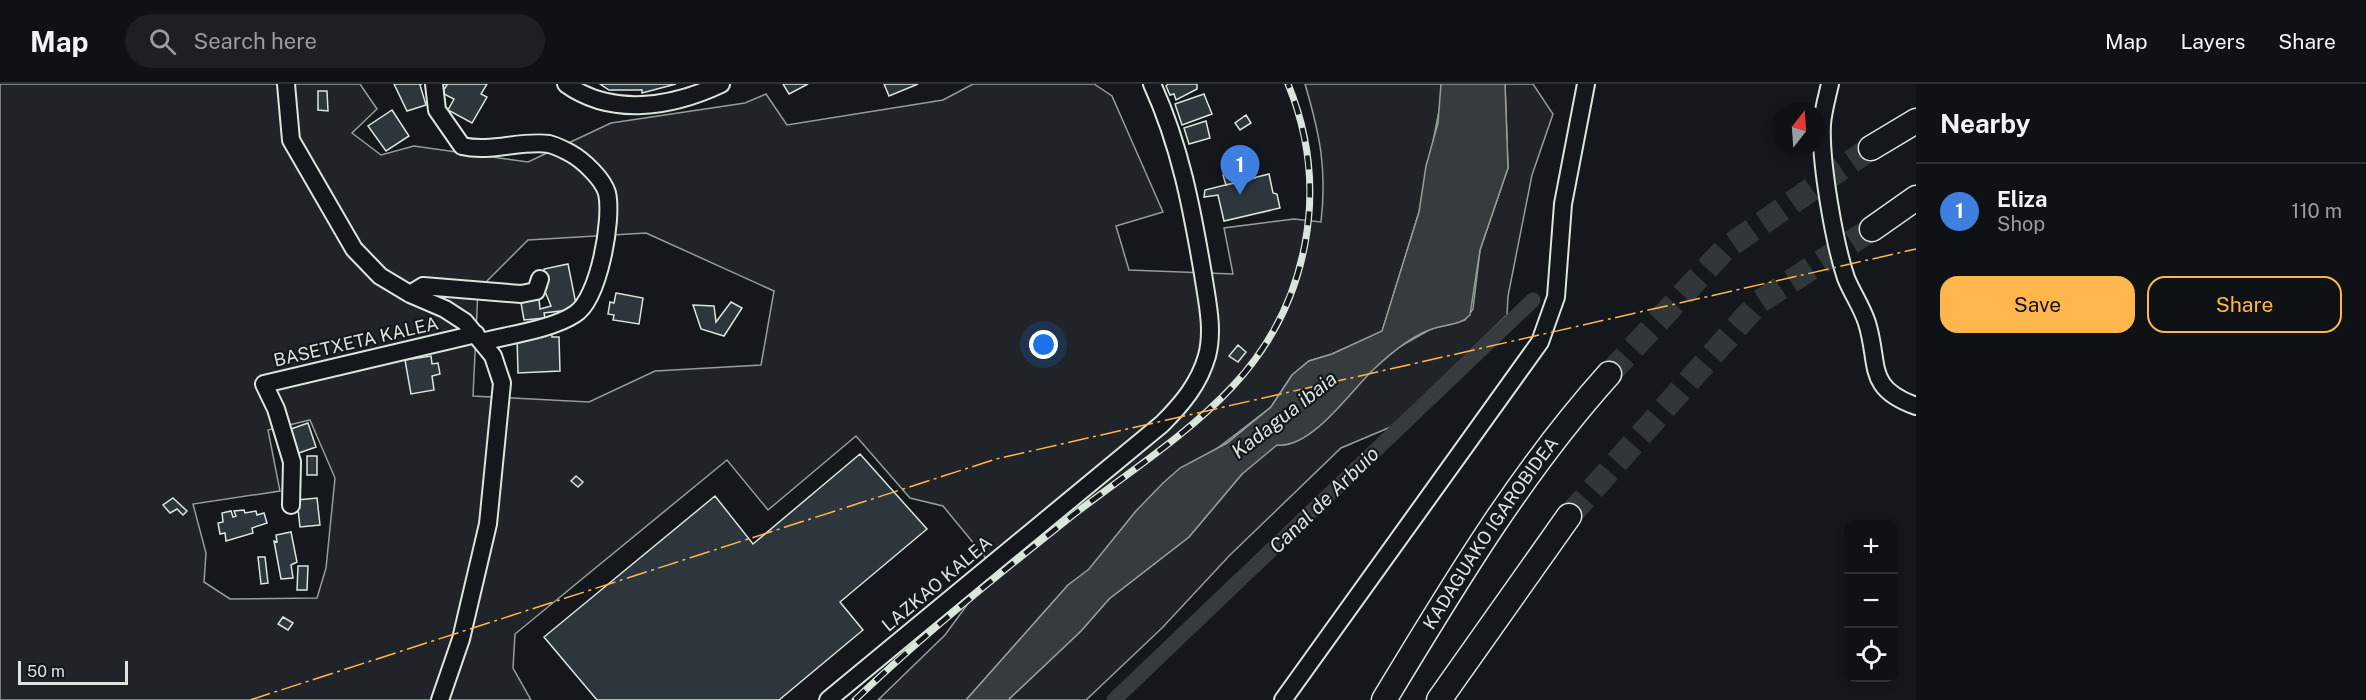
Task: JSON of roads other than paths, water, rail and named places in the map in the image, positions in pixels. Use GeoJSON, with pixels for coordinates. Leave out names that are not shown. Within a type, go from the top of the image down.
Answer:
{"type":"FeatureCollection","features":[{"type":"Feature","properties":{"kind":"highway"},"geometry":{"type":"LineString","coordinates":[[1871,148],[1908,126],[1916,114]]}},
{"type":"Feature","properties":{"kind":"highway"},"geometry":{"type":"LineString","coordinates":[[1872,229],[1911,204]]}},
{"type":"Feature","properties":{"kind":"highway","name":"KADAGUAKO IGAROBIDEA"},"geometry":{"type":"LineString","coordinates":[[1384,700],[1504,507],[1526,476],[1609,374]]}},
{"type":"Feature","properties":{"kind":"highway"},"geometry":{"type":"LineString","coordinates":[[1439,700],[1569,516]]}},
{"type":"Feature","properties":{"kind":"street"},"geometry":{"type":"LineString","coordinates":[[286,84],[291,140],[354,249],[380,276],[411,294],[446,309],[465,322],[493,356],[502,383],[488,524],[461,639],[441,700]]}},
{"type":"Feature","properties":{"kind":"street","name":"BASETXETA KALEA"},"geometry":{"type":"LineString","coordinates":[[291,505],[292,462],[276,409],[264,384],[551,323],[575,314],[584,304],[592,286],[608,234],[607,192],[595,174],[573,154],[550,144],[491,148],[462,146],[437,110],[434,84]]}},
{"type":"Feature","properties":{"kind":"street"},"geometry":{"type":"LineString","coordinates":[[566,84],[582,96],[611,105],[654,105],[721,84]]}},
{"type":"Feature","properties":{"kind":"street","name":"LAZKAO KALEA"},"geometry":{"type":"LineString","coordinates":[[828,700],[1162,424],[1179,407],[1200,375],[1210,336],[1198,243],[1182,164],[1168,120],[1152,84]]}},
{"type":"Feature","properties":{"kind":"street"},"geometry":{"type":"LineString","coordinates":[[1283,700],[1540,342],[1556,297],[1561,212],[1586,84]]}},
{"type":"Feature","properties":{"kind":"street"},"geometry":{"type":"LineString","coordinates":[[1830,84],[1822,124],[1823,147],[1837,240],[1846,278],[1867,322],[1874,370],[1897,400],[1916,406]]}},
{"type":"Feature","properties":{"kind":"street"},"geometry":{"type":"LineString","coordinates":[[411,294],[423,286],[521,294],[536,291],[540,279]]}},
{"type":"Feature","properties":{"kind":"water","name":"Kadagua ibaia"},"geometry":{"type":"Polygon","coordinates":[[[1441,84],[1505,84],[1508,168],[1480,250],[1470,315],[1457,323],[1437,327],[1416,336],[1375,368],[1317,428],[1304,438],[1290,444],[1277,445],[1242,474],[1189,537],[1109,599],[1081,631],[1008,700],[966,700],[1068,585],[1089,569],[1136,511],[1163,483],[1180,468],[1227,443],[1271,407],[1292,375],[1309,361],[1332,354],[1382,331],[1419,212],[1426,166],[1438,123],[1441,84]]]}},
{"type":"Feature","properties":{"kind":"waterway","name":"Canal de Arbuio"},"geometry":{"type":"LineString","coordinates":[[1114,700],[1533,300]]}},
{"type":"Feature","properties":{"kind":"tunnel"},"geometry":{"type":"LineString","coordinates":[[1609,374],[1725,249],[1871,148]]}},
{"type":"Feature","properties":{"kind":"tunnel"},"geometry":{"type":"LineString","coordinates":[[1569,516],[1759,302],[1872,229]]}},
{"type":"Feature","properties":{"kind":"railway"},"geometry":{"type":"LineString","coordinates":[[855,700],[990,582],[1195,422],[1232,387],[1258,355],[1279,320],[1295,283],[1305,244],[1309,204],[1308,164],[1301,124],[1288,84]]}},
{"type":"Feature","properties":{"kind":"place","name":"Eliza"},"geometry":{"type":"Point","coordinates":[1240,195]}}]}
